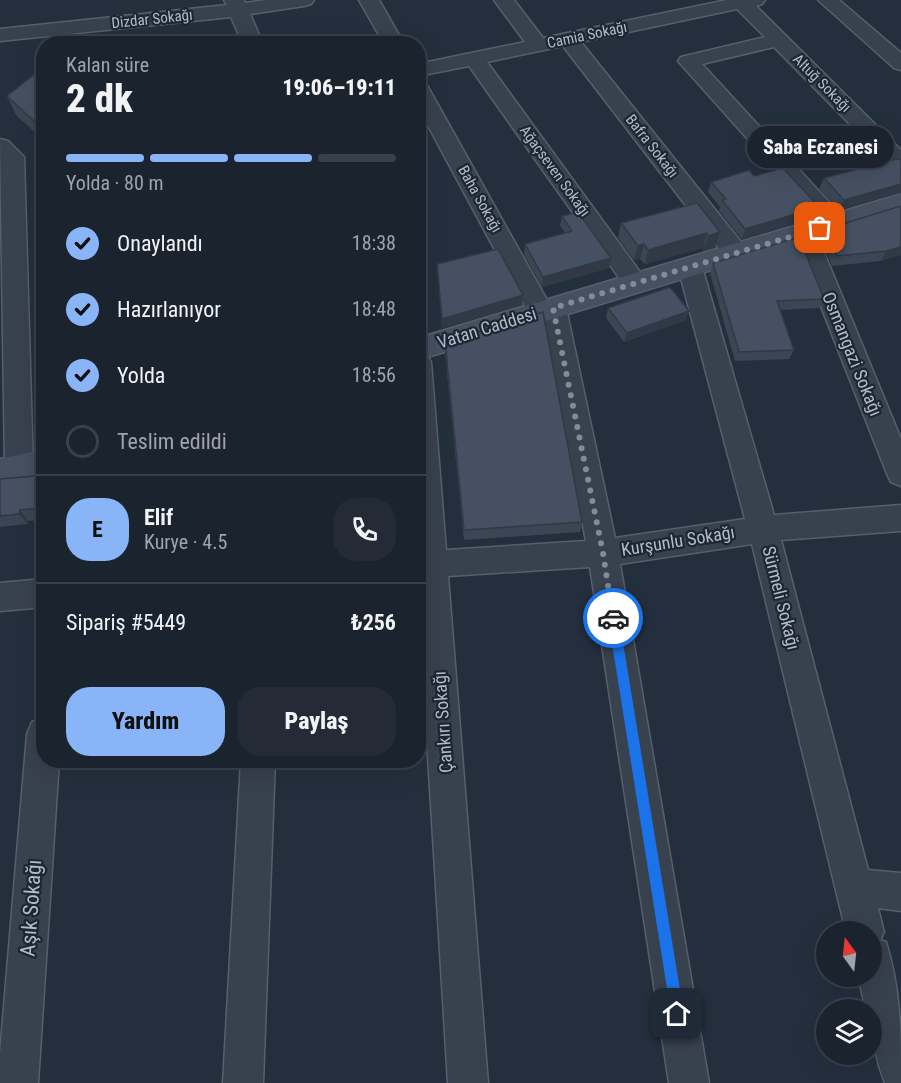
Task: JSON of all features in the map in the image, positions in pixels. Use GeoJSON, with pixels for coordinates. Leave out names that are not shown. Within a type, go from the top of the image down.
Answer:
{"type":"FeatureCollection","features":[{"type":"Feature","properties":{"kind":"street","name":"Dizdar Sokağı"},"geometry":{"type":"LineString","coordinates":[[0,35],[93,17],[304,0]]}},
{"type":"Feature","properties":{"kind":"street"},"geometry":{"type":"LineString","coordinates":[[369,0],[389,36]]}},
{"type":"Feature","properties":{"kind":"street"},"geometry":{"type":"LineString","coordinates":[[504,0],[538,45]]}},
{"type":"Feature","properties":{"kind":"street"},"geometry":{"type":"LineString","coordinates":[[828,0],[901,64]]}},
{"type":"Feature","properties":{"kind":"street","name":"Camia Sokağı"},"geometry":{"type":"LineString","coordinates":[[426,68],[749,1]]}},
{"type":"Feature","properties":{"kind":"street","name":"Altuğ Sokağı"},"geometry":{"type":"LineString","coordinates":[[749,1],[779,40],[901,163]]}},
{"type":"Feature","properties":{"kind":"street"},"geometry":{"type":"LineString","coordinates":[[236,5],[250,36]]}},
{"type":"Feature","properties":{"kind":"street"},"geometry":{"type":"LineString","coordinates":[[93,17],[101,36]]}},
{"type":"Feature","properties":{"kind":"street","name":"Bafra Sokağı"},"geometry":{"type":"LineString","coordinates":[[568,39],[736,253]]}},
{"type":"Feature","properties":{"kind":"street"},"geometry":{"type":"LineString","coordinates":[[779,40],[688,62],[836,223]]}},
{"type":"Feature","properties":{"kind":"street","name":"Ağaçseven Sokağı"},"geometry":{"type":"LineString","coordinates":[[474,58],[636,284]]}},
{"type":"Feature","properties":{"kind":"street","name":"Baha Sokağı"},"geometry":{"type":"LineString","coordinates":[[426,101],[547,310],[603,553],[688,1083]]}},
{"type":"Feature","properties":{"kind":"street"},"geometry":{"type":"LineString","coordinates":[[4,158],[21,468]]}},
{"type":"Feature","properties":{"kind":"street","name":"Vatan Caddesi"},"geometry":{"type":"LineString","coordinates":[[426,347],[804,232],[899,207]]}},
{"type":"Feature","properties":{"kind":"street","name":"Osmangazi Sokağı"},"geometry":{"type":"LineString","coordinates":[[804,232],[901,474]]}},
{"type":"Feature","properties":{"kind":"street","name":"Sürmeli Sokağı"},"geometry":{"type":"LineString","coordinates":[[690,267],[763,529],[862,921]]}},
{"type":"Feature","properties":{"kind":"street","name":"Kurşunlu Sokağı"},"geometry":{"type":"LineString","coordinates":[[426,565],[603,553],[763,529],[901,518]]}},
{"type":"Feature","properties":{"kind":"street","name":"Çankırı Sokağı"},"geometry":{"type":"LineString","coordinates":[[426,577],[468,1083]]}},
{"type":"Feature","properties":{"kind":"street"},"geometry":{"type":"LineString","coordinates":[[0,597],[36,594]]}},
{"type":"Feature","properties":{"kind":"street","name":"Aşık Sokağı"},"geometry":{"type":"LineString","coordinates":[[18,1083],[12,1021],[40,768]]}},
{"type":"Feature","properties":{"kind":"street"},"geometry":{"type":"LineString","coordinates":[[243,1083],[258,768]]}},
{"type":"Feature","properties":{"kind":"street"},"geometry":{"type":"LineString","coordinates":[[854,887],[901,892]]}},
{"type":"Feature","properties":{"kind":"street"},"geometry":{"type":"LineString","coordinates":[[880,987],[901,1072]]}},
{"type":"Feature","properties":{"kind":"building"},"geometry":{"type":"Polygon","coordinates":[[[36,73],[36,123],[7,96],[36,73]]]}},
{"type":"Feature","properties":{"kind":"building"},"geometry":{"type":"Polygon","coordinates":[[[897,159],[901,160],[901,184],[844,200],[824,178],[897,159]]]}},
{"type":"Feature","properties":{"kind":"building"},"geometry":{"type":"Polygon","coordinates":[[[783,168],[819,207],[745,229],[722,200],[726,199],[711,182],[749,170],[754,176],[783,168]]]}},
{"type":"Feature","properties":{"kind":"building"},"geometry":{"type":"Polygon","coordinates":[[[697,203],[720,232],[708,236],[707,233],[648,250],[644,244],[638,246],[621,223],[697,203]]]}},
{"type":"Feature","properties":{"kind":"building"},"geometry":{"type":"Polygon","coordinates":[[[901,206],[901,247],[886,251],[837,256],[826,229],[901,206]]]}},
{"type":"Feature","properties":{"kind":"building"},"geometry":{"type":"Polygon","coordinates":[[[578,212],[611,258],[543,277],[525,244],[572,231],[562,216],[578,212]]]}},
{"type":"Feature","properties":{"kind":"building"},"geometry":{"type":"Polygon","coordinates":[[[799,237],[824,299],[777,301],[794,350],[739,352],[713,263],[799,237]]]}},
{"type":"Feature","properties":{"kind":"building"},"geometry":{"type":"Polygon","coordinates":[[[498,249],[523,295],[442,319],[437,264],[498,249]]]}},
{"type":"Feature","properties":{"kind":"building"},"geometry":{"type":"Polygon","coordinates":[[[670,287],[689,311],[627,333],[608,308],[670,287]]]}},
{"type":"Feature","properties":{"kind":"building"},"geometry":{"type":"Polygon","coordinates":[[[543,312],[582,522],[464,530],[445,342],[543,312]]]}},
{"type":"Feature","properties":{"kind":"building"},"geometry":{"type":"Polygon","coordinates":[[[36,472],[36,509],[20,510],[19,514],[0,516],[0,479],[35,476],[36,472]]]}},
{"type":"Feature","properties":{"kind":"way so far"},"geometry":{"type":"LineString","coordinates":[[613,618],[603,553],[553,308],[820,228]]}},
{"type":"Feature","properties":{"kind":"place","name":"Saba Eczanesi"},"geometry":{"type":"Point","coordinates":[820,228]}},
{"type":"Feature","properties":{"kind":"route"},"geometry":{"type":"LineString","coordinates":[[613,618],[677,1014]]}}]}
